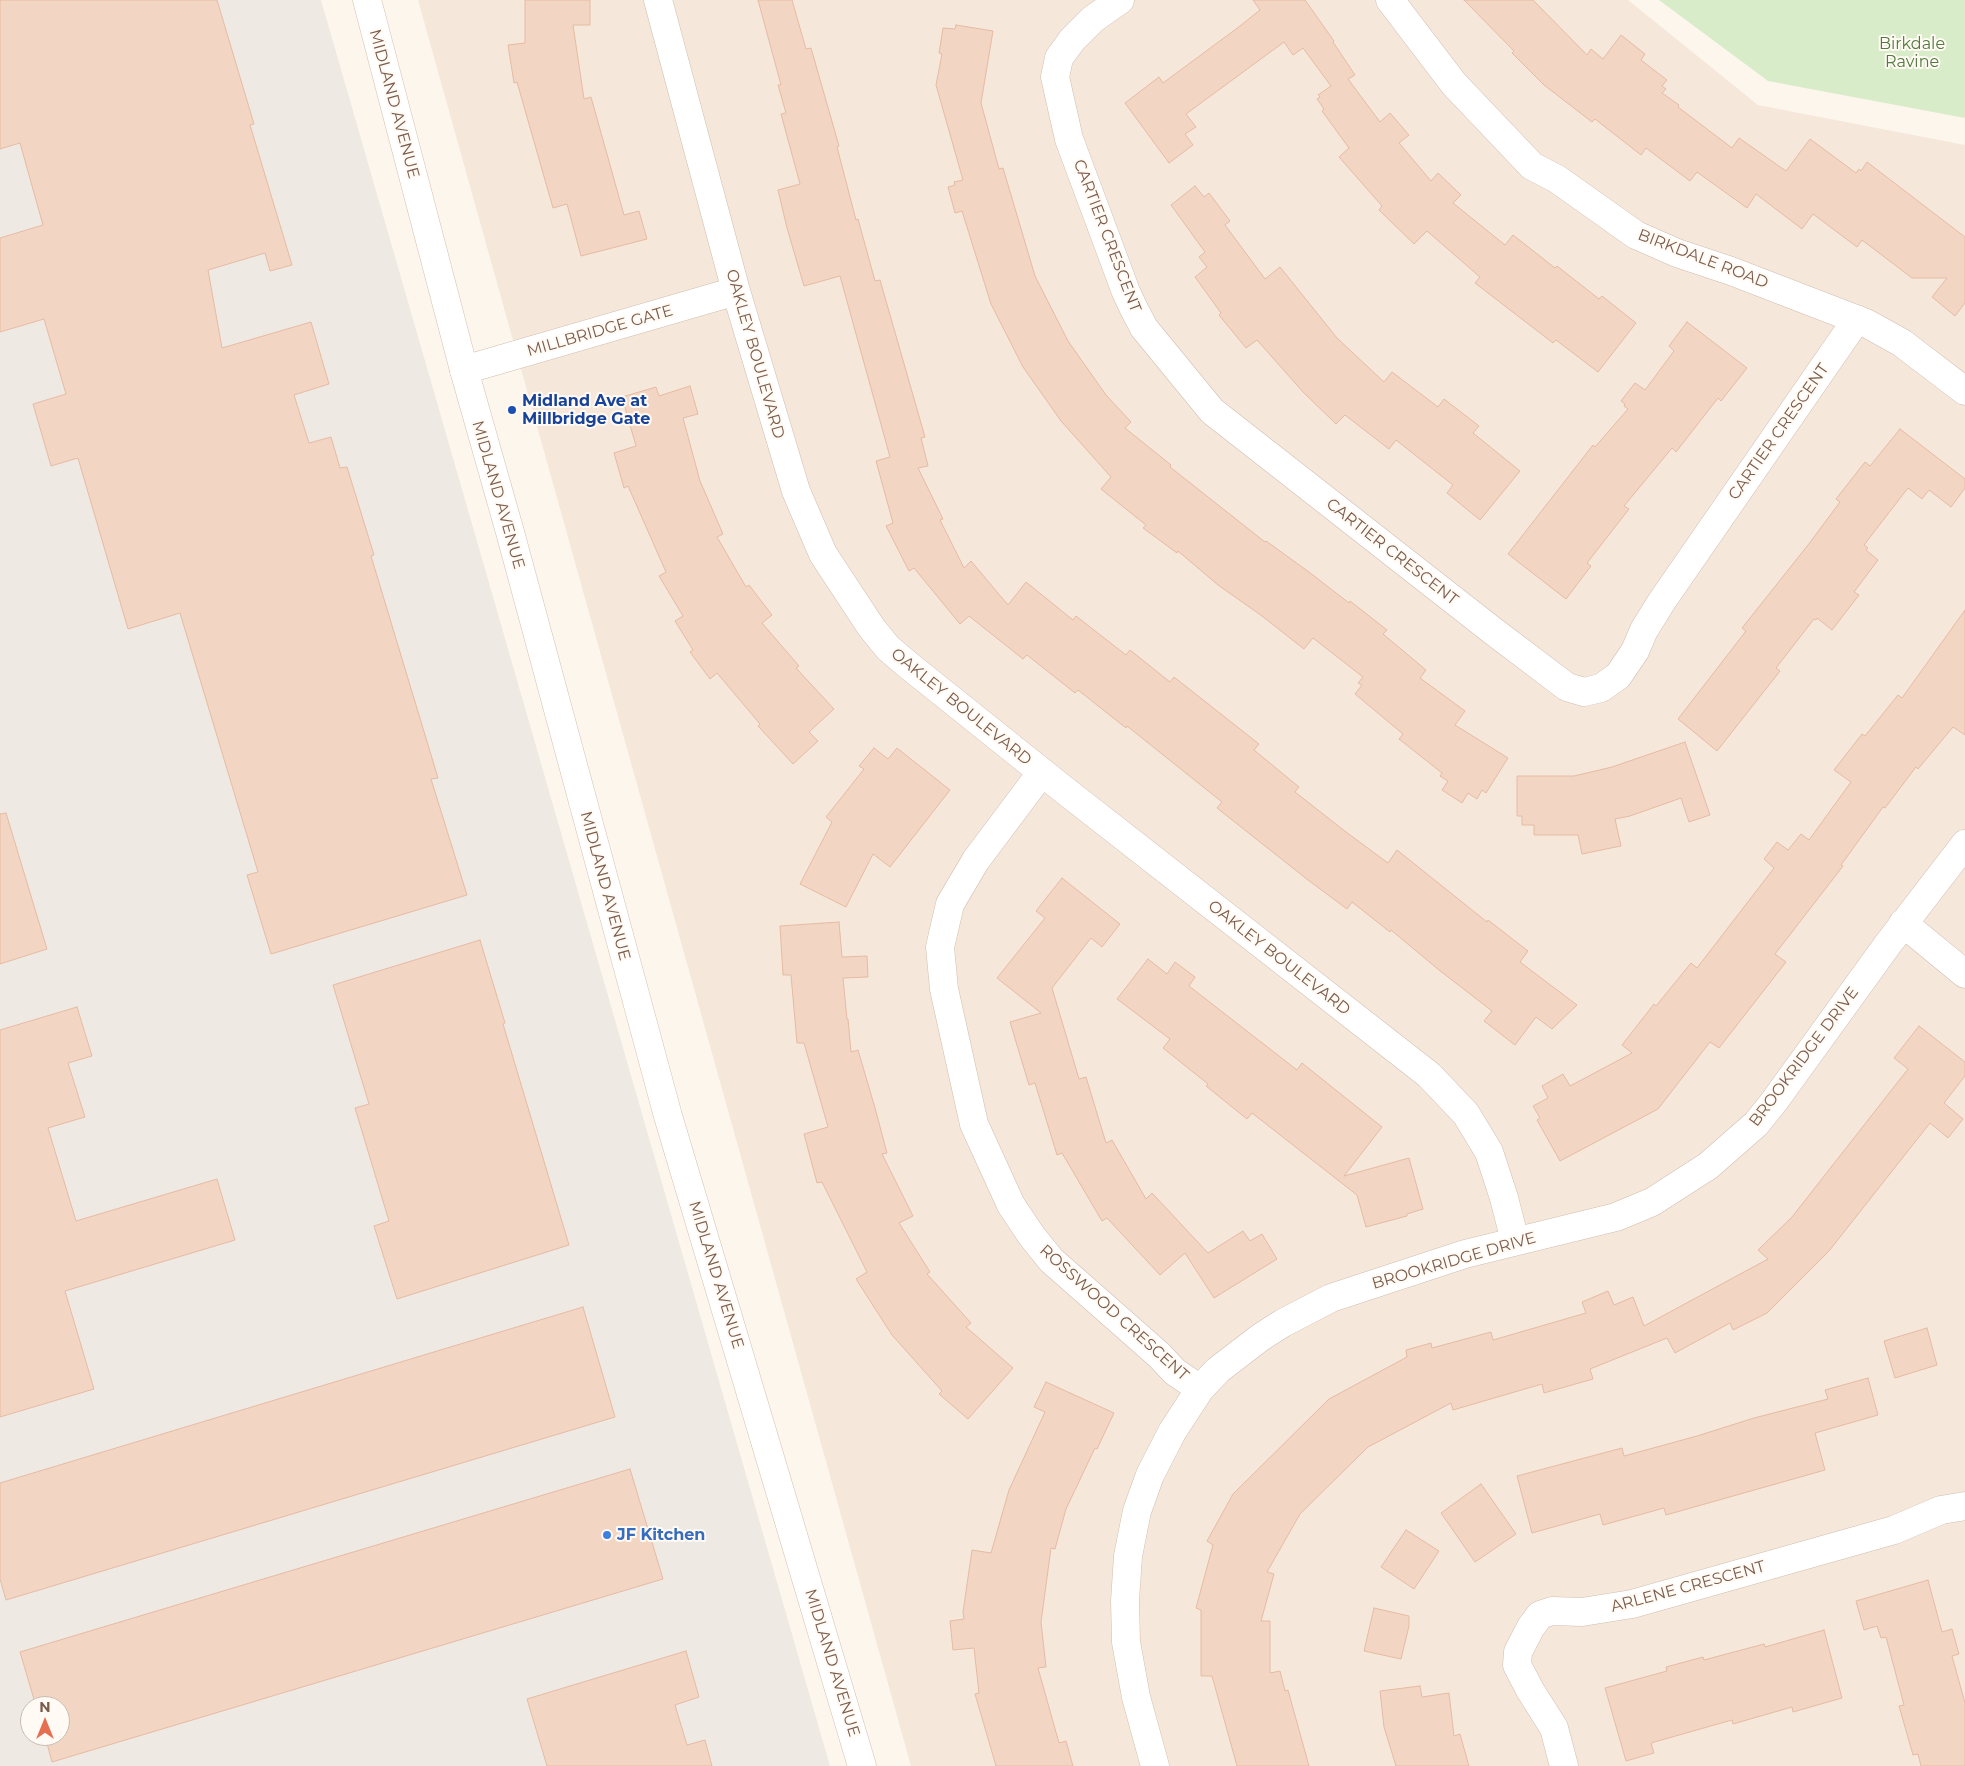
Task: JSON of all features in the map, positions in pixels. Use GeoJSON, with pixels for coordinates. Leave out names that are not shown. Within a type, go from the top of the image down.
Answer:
{"type":"FeatureCollection","features":[{"type":"Feature","properties":{"kind":"street","name":"MIDLAND AVENUE"},"geometry":{"type":"LineString","coordinates":[[367,0],[464,370],[510,532],[668,1116],[862,1766]]}},
{"type":"Feature","properties":{"kind":"street","name":"OAKLEY BOULEVARD"},"geometry":{"type":"LineString","coordinates":[[658,0],[736,291],[796,491],[823,554],[888,648],[1042,772],[1429,1075],[1466,1114],[1489,1152],[1515,1241]]}},
{"type":"Feature","properties":{"kind":"street","name":"CARTIER CRESCENT"},"geometry":{"type":"LineString","coordinates":[[1120,0],[1093,19],[1072,40],[1059,58],[1054,76],[1069,139],[1126,292],[1144,328],[1212,411],[1568,687],[1584,692],[1601,688],[1618,676],[1635,651],[1644,630],[1662,601],[1857,319]]}},
{"type":"Feature","properties":{"kind":"street","name":"BIRKDALE ROAD"},"geometry":{"type":"LineString","coordinates":[[1390,0],[1454,84],[1532,166],[1557,179],[1636,235],[1677,253],[1741,274],[1857,319],[1902,343],[1965,391]]}},
{"type":"Feature","properties":{"kind":"street","name":"MILLBRIDGE GATE"},"geometry":{"type":"LineString","coordinates":[[464,370],[736,291]]}},
{"type":"Feature","properties":{"kind":"street","name":"ROSSWOOD CRESCENT"},"geometry":{"type":"LineString","coordinates":[[1042,772],[976,860],[950,904],[940,947],[944,989],[974,1124],[1011,1205],[1031,1235],[1052,1260],[1175,1372],[1200,1389]]}},
{"type":"Feature","properties":{"kind":"street","name":"BROOKRIDGE DRIVE"},"geometry":{"type":"LineString","coordinates":[[1155,1766],[1136,1697],[1126,1642],[1125,1610],[1128,1556],[1131,1532],[1150,1475],[1172,1432],[1200,1389],[1218,1370],[1261,1336],[1283,1322],[1331,1298],[1465,1254],[1616,1217],[1652,1202],[1708,1166],[1756,1124],[1773,1103],[1903,923],[1965,844]]}},
{"type":"Feature","properties":{"kind":"street"},"geometry":{"type":"LineString","coordinates":[[1903,923],[1965,974]]}},
{"type":"Feature","properties":{"kind":"street","name":"ARLENE CRESCENT"},"geometry":{"type":"LineString","coordinates":[[1564,1766],[1554,1728],[1517,1665],[1518,1652],[1531,1627],[1540,1615],[1552,1611],[1582,1612],[1632,1604],[1894,1530],[1941,1510],[1965,1506]]}},
{"type":"Feature","properties":{"kind":"shaded area"},"geometry":{"type":"Polygon","coordinates":[[[0,0],[321,0],[830,1766],[0,1766],[0,0]]]}},
{"type":"Feature","properties":{"kind":"shaded area"},"geometry":{"type":"Polygon","coordinates":[[[418,0],[1628,0],[1758,105],[1965,145],[1965,1766],[911,1766],[418,0]]]}},
{"type":"Feature","properties":{"kind":"green space","name":"Birkdale Ravine"},"geometry":{"type":"Polygon","coordinates":[[[1659,0],[1965,0],[1965,118],[1768,81],[1659,0]]]}},
{"type":"Feature","properties":{"kind":"building"},"geometry":{"type":"Polygon","coordinates":[[[0,0],[217,0],[254,124],[250,125],[292,265],[270,271],[265,253],[208,270],[222,348],[311,322],[329,384],[294,395],[309,443],[331,437],[340,468],[347,467],[374,555],[371,556],[438,778],[431,779],[467,895],[271,954],[247,875],[258,872],[180,613],[128,629],[78,458],[51,466],[33,404],[66,394],[44,319],[0,332],[0,238],[43,225],[20,143],[0,149],[0,0]]]}},
{"type":"Feature","properties":{"kind":"building"},"geometry":{"type":"Polygon","coordinates":[[[525,0],[590,0],[590,25],[573,25],[584,99],[591,97],[624,215],[639,211],[647,239],[581,256],[567,204],[553,208],[517,82],[514,83],[508,45],[525,43],[525,0]]]}},
{"type":"Feature","properties":{"kind":"building"},"geometry":{"type":"Polygon","coordinates":[[[758,0],[792,0],[806,49],[811,48],[839,146],[837,147],[856,220],[858,219],[875,281],[880,280],[925,437],[921,438],[928,466],[918,468],[943,519],[940,520],[964,568],[971,561],[1008,605],[1026,582],[1073,620],[1076,616],[1126,655],[1130,650],[1170,682],[1174,677],[1259,744],[1254,750],[1299,787],[1295,792],[1346,832],[1388,863],[1397,850],[1487,922],[1488,920],[1528,951],[1520,962],[1577,1005],[1552,1029],[1536,1017],[1515,1045],[1484,1021],[1492,1011],[1391,930],[1390,932],[1352,902],[1347,909],[1308,880],[1217,808],[1222,802],[1127,726],[1126,728],[1078,690],[1075,693],[1027,655],[1023,659],[969,616],[960,624],[914,568],[909,571],[886,526],[893,523],[876,461],[890,457],[840,276],[804,286],[787,228],[778,190],[800,184],[781,114],[786,113],[778,85],[781,85],[758,0]]]}},
{"type":"Feature","properties":{"kind":"building"},"geometry":{"type":"Polygon","coordinates":[[[1253,0],[1305,0],[1355,75],[1348,79],[1380,122],[1390,113],[1409,135],[1399,143],[1431,181],[1438,173],[1461,195],[1453,203],[1505,245],[1513,235],[1555,268],[1557,266],[1599,299],[1602,296],[1636,323],[1598,372],[1556,340],[1553,343],[1475,283],[1480,277],[1427,231],[1414,244],[1379,210],[1382,206],[1339,157],[1349,148],[1322,111],[1324,109],[1317,99],[1320,97],[1318,95],[1331,86],[1303,48],[1293,55],[1284,42],[1186,114],[1196,127],[1185,134],[1193,145],[1169,163],[1125,103],[1159,77],[1163,83],[1260,10],[1253,0]]]}},
{"type":"Feature","properties":{"kind":"building"},"geometry":{"type":"Polygon","coordinates":[[[1464,0],[1533,0],[1587,55],[1591,49],[1603,59],[1621,35],[1645,54],[1641,60],[1667,80],[1662,86],[1666,89],[1662,93],[1679,105],[1678,107],[1732,148],[1739,138],[1786,171],[1810,139],[1856,173],[1859,169],[1861,171],[1867,162],[1965,237],[1965,303],[1955,316],[1932,297],[1947,278],[1912,278],[1862,240],[1857,247],[1813,214],[1802,229],[1756,194],[1747,208],[1697,172],[1690,181],[1646,148],[1641,155],[1595,119],[1592,122],[1544,85],[1464,0]]]}},
{"type":"Feature","properties":{"kind":"building"},"geometry":{"type":"Polygon","coordinates":[[[956,25],[993,31],[981,103],[999,169],[1003,168],[1035,276],[1068,341],[1106,395],[1131,422],[1125,428],[1171,465],[1170,467],[1265,542],[1309,572],[1349,603],[1350,601],[1387,630],[1383,634],[1426,670],[1420,678],[1465,711],[1455,725],[1508,758],[1486,793],[1482,790],[1477,799],[1468,793],[1462,803],[1442,790],[1448,781],[1440,776],[1442,773],[1399,739],[1403,734],[1355,694],[1362,685],[1358,683],[1363,677],[1313,638],[1304,649],[1218,585],[1178,551],[1177,553],[1143,528],[1146,525],[1101,489],[1111,477],[1061,421],[1023,367],[991,304],[962,211],[955,213],[948,187],[955,185],[954,182],[963,180],[936,85],[942,54],[939,53],[943,28],[955,29],[956,25]]]}},
{"type":"Feature","properties":{"kind":"building"},"geometry":{"type":"Polygon","coordinates":[[[1195,186],[1204,197],[1209,193],[1230,221],[1225,225],[1265,279],[1280,267],[1337,338],[1384,382],[1392,372],[1438,407],[1444,399],[1479,426],[1473,433],[1520,471],[1480,520],[1447,493],[1453,485],[1396,440],[1389,449],[1345,415],[1336,424],[1303,392],[1257,340],[1246,348],[1219,315],[1221,313],[1195,277],[1207,267],[1199,257],[1205,252],[1171,205],[1195,186]]]}},
{"type":"Feature","properties":{"kind":"building"},"geometry":{"type":"Polygon","coordinates":[[[1687,322],[1747,368],[1721,401],[1718,398],[1676,452],[1672,448],[1624,506],[1629,509],[1587,563],[1591,566],[1566,599],[1508,554],[1593,445],[1595,447],[1628,409],[1621,401],[1635,383],[1645,390],[1674,351],[1669,346],[1687,322]]]}},
{"type":"Feature","properties":{"kind":"building"},"geometry":{"type":"Polygon","coordinates":[[[690,386],[698,414],[683,418],[700,481],[723,534],[717,537],[746,587],[749,585],[772,615],[762,623],[799,666],[796,668],[834,709],[809,732],[818,741],[793,764],[758,726],[760,724],[717,673],[710,679],[690,652],[693,650],[675,621],[683,616],[659,576],[666,572],[628,486],[624,488],[614,453],[636,446],[622,397],[656,387],[659,396],[690,386]]]}},
{"type":"Feature","properties":{"kind":"building"},"geometry":{"type":"Polygon","coordinates":[[[1900,429],[1965,479],[1965,488],[1951,507],[1929,490],[1922,499],[1908,488],[1864,545],[1868,548],[1866,550],[1878,560],[1854,592],[1859,595],[1832,630],[1817,618],[1816,620],[1814,619],[1776,668],[1780,671],[1717,751],[1678,719],[1746,631],[1742,628],[1840,502],[1836,499],[1865,462],[1870,466],[1900,429]]]}},
{"type":"Feature","properties":{"kind":"building"},"geometry":{"type":"Polygon","coordinates":[[[1965,610],[1965,735],[1953,727],[1918,769],[1916,767],[1885,808],[1883,807],[1841,865],[1843,866],[1775,954],[1786,962],[1719,1048],[1710,1042],[1658,1109],[1560,1161],[1537,1120],[1540,1118],[1533,1106],[1548,1098],[1542,1086],[1563,1074],[1570,1086],[1632,1053],[1622,1045],[1654,1004],[1656,1006],[1691,963],[1697,968],[1774,868],[1764,859],[1777,842],[1788,850],[1801,834],[1809,840],[1851,782],[1834,770],[1862,734],[1865,736],[1898,695],[1902,698],[1965,610]]]}},
{"type":"Feature","properties":{"kind":"building"},"geometry":{"type":"Polygon","coordinates":[[[1685,742],[1710,815],[1689,822],[1681,798],[1630,816],[1615,819],[1621,846],[1582,854],[1578,835],[1534,835],[1534,825],[1522,825],[1522,816],[1517,816],[1517,776],[1574,776],[1612,767],[1685,742]]]}},
{"type":"Feature","properties":{"kind":"building"},"geometry":{"type":"Polygon","coordinates":[[[874,748],[888,759],[897,748],[950,790],[890,867],[873,854],[846,907],[800,884],[832,822],[826,817],[864,769],[859,766],[874,748]]]}},
{"type":"Feature","properties":{"kind":"building"},"geometry":{"type":"Polygon","coordinates":[[[6,813],[47,949],[0,964],[0,814],[6,813]]]}},
{"type":"Feature","properties":{"kind":"building"},"geometry":{"type":"Polygon","coordinates":[[[1062,878],[1120,924],[1102,947],[1091,938],[1052,988],[1079,1079],[1086,1077],[1106,1143],[1112,1140],[1146,1199],[1152,1193],[1208,1253],[1243,1231],[1250,1241],[1262,1234],[1277,1259],[1214,1298],[1185,1253],[1160,1275],[1107,1218],[1102,1221],[1062,1153],[1057,1155],[1035,1083],[1029,1085],[1010,1022],[1041,1013],[997,978],[1045,918],[1036,911],[1062,878]]]}},
{"type":"Feature","properties":{"kind":"building"},"geometry":{"type":"Polygon","coordinates":[[[839,922],[842,957],[867,956],[868,977],[843,978],[847,1019],[851,1052],[858,1050],[887,1153],[882,1154],[913,1216],[899,1223],[930,1272],[927,1274],[971,1323],[966,1327],[1013,1368],[968,1419],[939,1394],[942,1391],[892,1335],[856,1279],[867,1272],[822,1182],[817,1183],[804,1134],[828,1127],[804,1043],[797,1043],[791,975],[783,975],[780,926],[839,922]]]}},
{"type":"Feature","properties":{"kind":"building"},"geometry":{"type":"Polygon","coordinates":[[[480,940],[569,1245],[397,1299],[374,1226],[389,1221],[355,1108],[369,1104],[333,985],[480,940]]]}},
{"type":"Feature","properties":{"kind":"building"},"geometry":{"type":"Polygon","coordinates":[[[1148,959],[1167,974],[1175,962],[1195,977],[1189,986],[1297,1070],[1302,1063],[1382,1127],[1344,1176],[1409,1158],[1423,1209],[1407,1214],[1407,1216],[1366,1227],[1357,1195],[1252,1113],[1247,1119],[1206,1086],[1208,1084],[1163,1048],[1170,1039],[1117,999],[1148,959]]]}},
{"type":"Feature","properties":{"kind":"building"},"geometry":{"type":"Polygon","coordinates":[[[77,1007],[92,1056],[68,1063],[85,1117],[48,1128],[76,1221],[217,1179],[235,1240],[65,1291],[94,1389],[0,1417],[0,1030],[77,1007]]]}},
{"type":"Feature","properties":{"kind":"building"},"geometry":{"type":"Polygon","coordinates":[[[1919,1026],[1965,1062],[1965,1076],[1944,1103],[1963,1119],[1948,1138],[1930,1123],[1829,1251],[1767,1313],[1733,1330],[1730,1323],[1675,1353],[1667,1338],[1590,1369],[1593,1379],[1544,1393],[1542,1384],[1453,1410],[1451,1403],[1368,1447],[1300,1514],[1267,1572],[1274,1574],[1261,1621],[1270,1621],[1270,1673],[1280,1671],[1285,1691],[1288,1690],[1309,1766],[1237,1766],[1212,1676],[1201,1676],[1201,1610],[1196,1608],[1213,1545],[1207,1541],[1233,1494],[1329,1399],[1407,1357],[1406,1350],[1431,1343],[1432,1348],[1491,1332],[1493,1340],[1586,1313],[1582,1302],[1608,1291],[1614,1305],[1633,1297],[1644,1326],[1768,1259],[1758,1250],[1792,1217],[1908,1069],[1894,1058],[1919,1026]]]}},
{"type":"Feature","properties":{"kind":"building"},"geometry":{"type":"Polygon","coordinates":[[[583,1307],[615,1417],[6,1600],[0,1579],[0,1483],[583,1307]]]}},
{"type":"Feature","properties":{"kind":"building"},"geometry":{"type":"Polygon","coordinates":[[[1927,1328],[1937,1365],[1895,1378],[1884,1341],[1927,1328]]]}},
{"type":"Feature","properties":{"kind":"building"},"geometry":{"type":"Polygon","coordinates":[[[1868,1378],[1878,1415],[1815,1433],[1825,1470],[1666,1515],[1664,1508],[1603,1525],[1600,1514],[1532,1533],[1517,1476],[1622,1448],[1624,1456],[1697,1436],[1754,1418],[1828,1399],[1825,1390],[1868,1378]]]}},
{"type":"Feature","properties":{"kind":"building"},"geometry":{"type":"Polygon","coordinates":[[[1046,1382],[1114,1413],[1066,1509],[1055,1549],[1051,1548],[1041,1622],[1046,1667],[1038,1668],[1059,1743],[1066,1741],[1073,1766],[996,1766],[975,1694],[979,1693],[974,1648],[953,1650],[950,1621],[964,1619],[963,1612],[972,1550],[991,1553],[1009,1490],[1045,1412],[1034,1407],[1046,1382]]]}},
{"type":"Feature","properties":{"kind":"building"},"geometry":{"type":"Polygon","coordinates":[[[630,1469],[663,1579],[52,1762],[48,1746],[70,1746],[70,1696],[33,1696],[20,1652],[630,1469]]]}},
{"type":"Feature","properties":{"kind":"building"},"geometry":{"type":"Polygon","coordinates":[[[1481,1484],[1516,1534],[1475,1562],[1441,1513],[1481,1484]]]}},
{"type":"Feature","properties":{"kind":"building"},"geometry":{"type":"Polygon","coordinates":[[[1406,1530],[1439,1551],[1414,1589],[1381,1567],[1406,1530]]]}},
{"type":"Feature","properties":{"kind":"building"},"geometry":{"type":"Polygon","coordinates":[[[1928,1580],[1942,1632],[1952,1629],[1959,1654],[1952,1656],[1965,1703],[1965,1766],[1921,1766],[1918,1754],[1913,1755],[1899,1706],[1904,1705],[1886,1637],[1881,1638],[1877,1626],[1864,1630],[1856,1601],[1928,1580]]]}},
{"type":"Feature","properties":{"kind":"building"},"geometry":{"type":"Polygon","coordinates":[[[1374,1608],[1409,1616],[1409,1626],[1401,1659],[1364,1651],[1374,1608]]]}},
{"type":"Feature","properties":{"kind":"building"},"geometry":{"type":"Polygon","coordinates":[[[1824,1630],[1842,1698],[1793,1712],[1792,1707],[1733,1724],[1732,1720],[1651,1743],[1654,1753],[1626,1761],[1605,1688],[1667,1671],[1666,1667],[1703,1657],[1704,1660],[1764,1644],[1765,1647],[1824,1630]]]}},
{"type":"Feature","properties":{"kind":"building"},"geometry":{"type":"Polygon","coordinates":[[[686,1651],[699,1697],[675,1705],[687,1745],[705,1740],[712,1766],[547,1766],[527,1699],[686,1651]]]}},
{"type":"Feature","properties":{"kind":"building"},"geometry":{"type":"Polygon","coordinates":[[[1420,1686],[1422,1697],[1449,1693],[1454,1736],[1460,1734],[1469,1766],[1396,1766],[1384,1727],[1380,1691],[1420,1686]]]}},
{"type":"Feature","properties":{"kind":"place","name":"Midland Ave at Millbridge Gate"},"geometry":{"type":"Point","coordinates":[512,410]}},
{"type":"Feature","properties":{"kind":"place","name":"JF Kitchen"},"geometry":{"type":"Point","coordinates":[607,1535]}}]}
